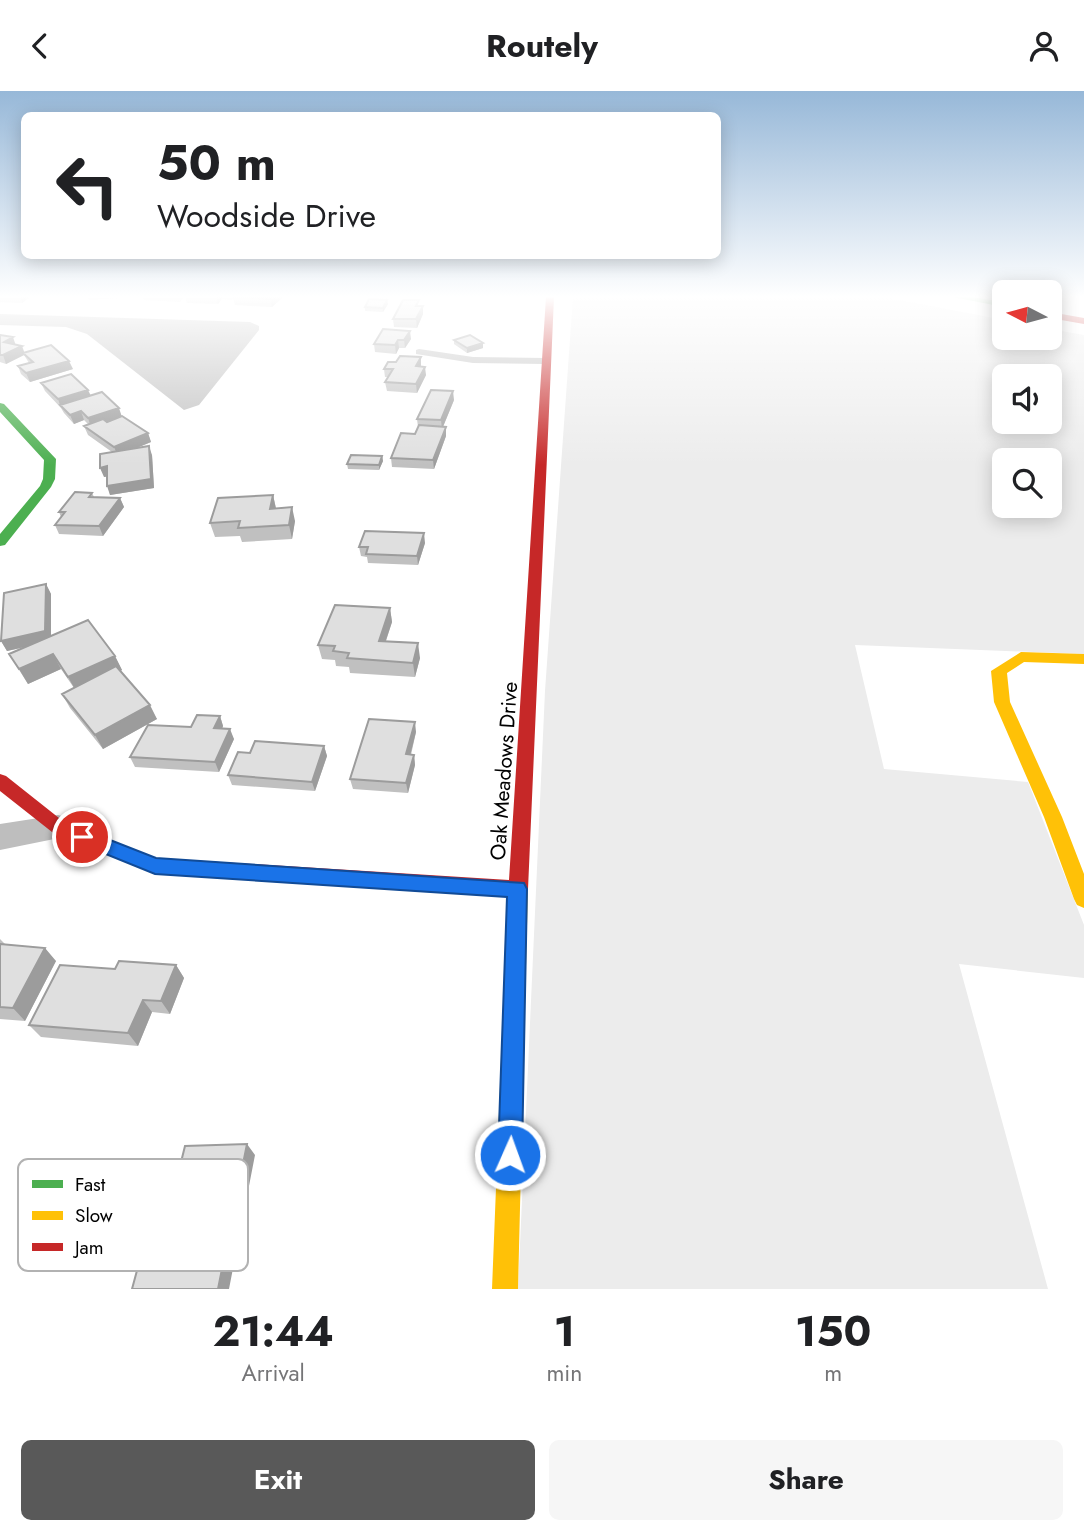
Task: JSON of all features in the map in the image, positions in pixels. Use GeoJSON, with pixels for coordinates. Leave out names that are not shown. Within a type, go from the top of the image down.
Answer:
{"type":"FeatureCollection","features":[{"type":"Feature","properties":{"kind":"main road","name":"Oak Meadows Drive"},"geometry":{"type":"LineString","coordinates":[[505,1289],[516,995],[517,889],[531,681],[546,353]]}},
{"type":"Feature","properties":{"kind":"main road"},"geometry":{"type":"LineString","coordinates":[[0,406],[50,459],[49,479],[45,487],[0,542]]}},
{"type":"Feature","properties":{"kind":"main road"},"geometry":{"type":"LineString","coordinates":[[1084,659],[1021,657],[999,671],[1002,702],[1053,817],[1084,899]]}},
{"type":"Feature","properties":{"kind":"main road"},"geometry":{"type":"LineString","coordinates":[[0,781],[58,827],[155,866],[517,889]]}},
{"type":"Feature","properties":{"kind":"street"},"geometry":{"type":"LineString","coordinates":[[0,837],[58,827]]}},
{"type":"Feature","properties":{"kind":"lane"},"geometry":{"type":"LineString","coordinates":[[425,353],[473,360],[545,361]]}},
{"type":"Feature","properties":{"kind":"shaded area"},"geometry":{"type":"Polygon","coordinates":[[[111,353],[241,353],[199,405],[184,410],[111,353]]]}},
{"type":"Feature","properties":{"kind":"shaded area"},"geometry":{"type":"Polygon","coordinates":[[[569,353],[1084,353],[1084,654],[855,645],[884,769],[1028,782],[1084,925],[1084,978],[959,964],[1048,1289],[518,1289],[545,691],[569,353]]]}},
{"type":"Feature","properties":{"kind":"building"},"geometry":{"type":"Polygon","coordinates":[[[23,353],[60,353],[69,361],[26,373],[18,366],[33,362],[23,353]]]}},
{"type":"Feature","properties":{"kind":"building"},"geometry":{"type":"Polygon","coordinates":[[[400,356],[421,357],[416,366],[425,367],[416,384],[385,382],[393,369],[384,369],[388,362],[396,362],[400,356]]]}},
{"type":"Feature","properties":{"kind":"building"},"geometry":{"type":"Polygon","coordinates":[[[71,374],[88,390],[58,399],[41,383],[71,374]]]}},
{"type":"Feature","properties":{"kind":"building"},"geometry":{"type":"Polygon","coordinates":[[[431,390],[453,391],[441,420],[417,419],[431,390]]]}},
{"type":"Feature","properties":{"kind":"building"},"geometry":{"type":"Polygon","coordinates":[[[102,392],[119,408],[88,418],[81,411],[70,415],[60,405],[102,392]]]}},
{"type":"Feature","properties":{"kind":"building"},"geometry":{"type":"Polygon","coordinates":[[[122,416],[148,433],[114,447],[84,426],[103,419],[107,422],[122,416]]]}},
{"type":"Feature","properties":{"kind":"building"},"geometry":{"type":"Polygon","coordinates":[[[419,425],[446,427],[433,460],[391,458],[401,433],[415,434],[419,425]]]}},
{"type":"Feature","properties":{"kind":"building"},"geometry":{"type":"Polygon","coordinates":[[[149,446],[151,479],[107,486],[107,466],[100,468],[100,454],[149,446]]]}},
{"type":"Feature","properties":{"kind":"building"},"geometry":{"type":"Polygon","coordinates":[[[351,455],[382,456],[379,465],[347,464],[351,455]]]}},
{"type":"Feature","properties":{"kind":"building"},"geometry":{"type":"Polygon","coordinates":[[[75,492],[92,493],[89,497],[120,498],[99,526],[55,525],[65,512],[59,512],[75,492]]]}},
{"type":"Feature","properties":{"kind":"building"},"geometry":{"type":"Polygon","coordinates":[[[273,495],[270,509],[292,507],[289,525],[238,528],[240,521],[210,523],[218,498],[273,495]]]}},
{"type":"Feature","properties":{"kind":"building"},"geometry":{"type":"Polygon","coordinates":[[[365,531],[424,533],[417,556],[366,554],[368,547],[359,547],[365,531]]]}},
{"type":"Feature","properties":{"kind":"building"},"geometry":{"type":"Polygon","coordinates":[[[46,584],[45,631],[1,641],[4,593],[46,584]]]}},
{"type":"Feature","properties":{"kind":"building"},"geometry":{"type":"Polygon","coordinates":[[[335,605],[390,608],[379,641],[418,643],[413,663],[347,658],[349,653],[333,651],[335,646],[318,645],[335,605]]]}},
{"type":"Feature","properties":{"kind":"building"},"geometry":{"type":"Polygon","coordinates":[[[88,620],[115,656],[68,677],[53,654],[19,669],[9,654],[88,620]]]}},
{"type":"Feature","properties":{"kind":"building"},"geometry":{"type":"Polygon","coordinates":[[[116,666],[150,705],[95,735],[62,694],[116,666]]]}},
{"type":"Feature","properties":{"kind":"building"},"geometry":{"type":"Polygon","coordinates":[[[197,715],[220,716],[214,728],[230,729],[215,762],[130,757],[148,725],[191,727],[197,715]]]}},
{"type":"Feature","properties":{"kind":"building"},"geometry":{"type":"Polygon","coordinates":[[[369,719],[415,722],[406,754],[414,755],[406,783],[350,779],[369,719]]]}},
{"type":"Feature","properties":{"kind":"building"},"geometry":{"type":"Polygon","coordinates":[[[255,741],[324,746],[312,782],[228,775],[238,752],[250,753],[255,741]]]}},
{"type":"Feature","properties":{"kind":"building"},"geometry":{"type":"Polygon","coordinates":[[[0,944],[45,948],[13,1008],[0,1007],[0,944]]]}},
{"type":"Feature","properties":{"kind":"building"},"geometry":{"type":"Polygon","coordinates":[[[119,961],[176,965],[161,1001],[143,1000],[128,1033],[29,1025],[60,965],[115,969],[119,961]]]}},
{"type":"Feature","properties":{"kind":"building"},"geometry":{"type":"Polygon","coordinates":[[[247,1144],[244,1159],[182,1159],[185,1146],[247,1144]]]}},
{"type":"Feature","properties":{"kind":"building"},"geometry":{"type":"Polygon","coordinates":[[[137,1271],[222,1271],[218,1289],[132,1289],[137,1271]]]}},
{"type":"Feature","properties":{"kind":"traffic: fast"},"geometry":{"type":"LineString","coordinates":[[0,406],[50,459],[49,479],[45,487],[0,542]]}},
{"type":"Feature","properties":{"kind":"traffic: slow"},"geometry":{"type":"LineString","coordinates":[[1084,659],[1021,657],[999,671],[1002,702],[1053,817],[1084,899]]}},
{"type":"Feature","properties":{"kind":"traffic: slow"},"geometry":{"type":"LineString","coordinates":[[505,1289],[518,885]]}},
{"type":"Feature","properties":{"kind":"traffic: jam"},"geometry":{"type":"LineString","coordinates":[[518,885],[547,353]]}},
{"type":"Feature","properties":{"kind":"traffic: jam"},"geometry":{"type":"LineString","coordinates":[[0,781],[58,827],[155,866],[518,889]]}},
{"type":"Feature","properties":{"kind":"route"},"geometry":{"type":"LineString","coordinates":[[82,837],[155,866],[517,889],[510,1155]]}}]}
